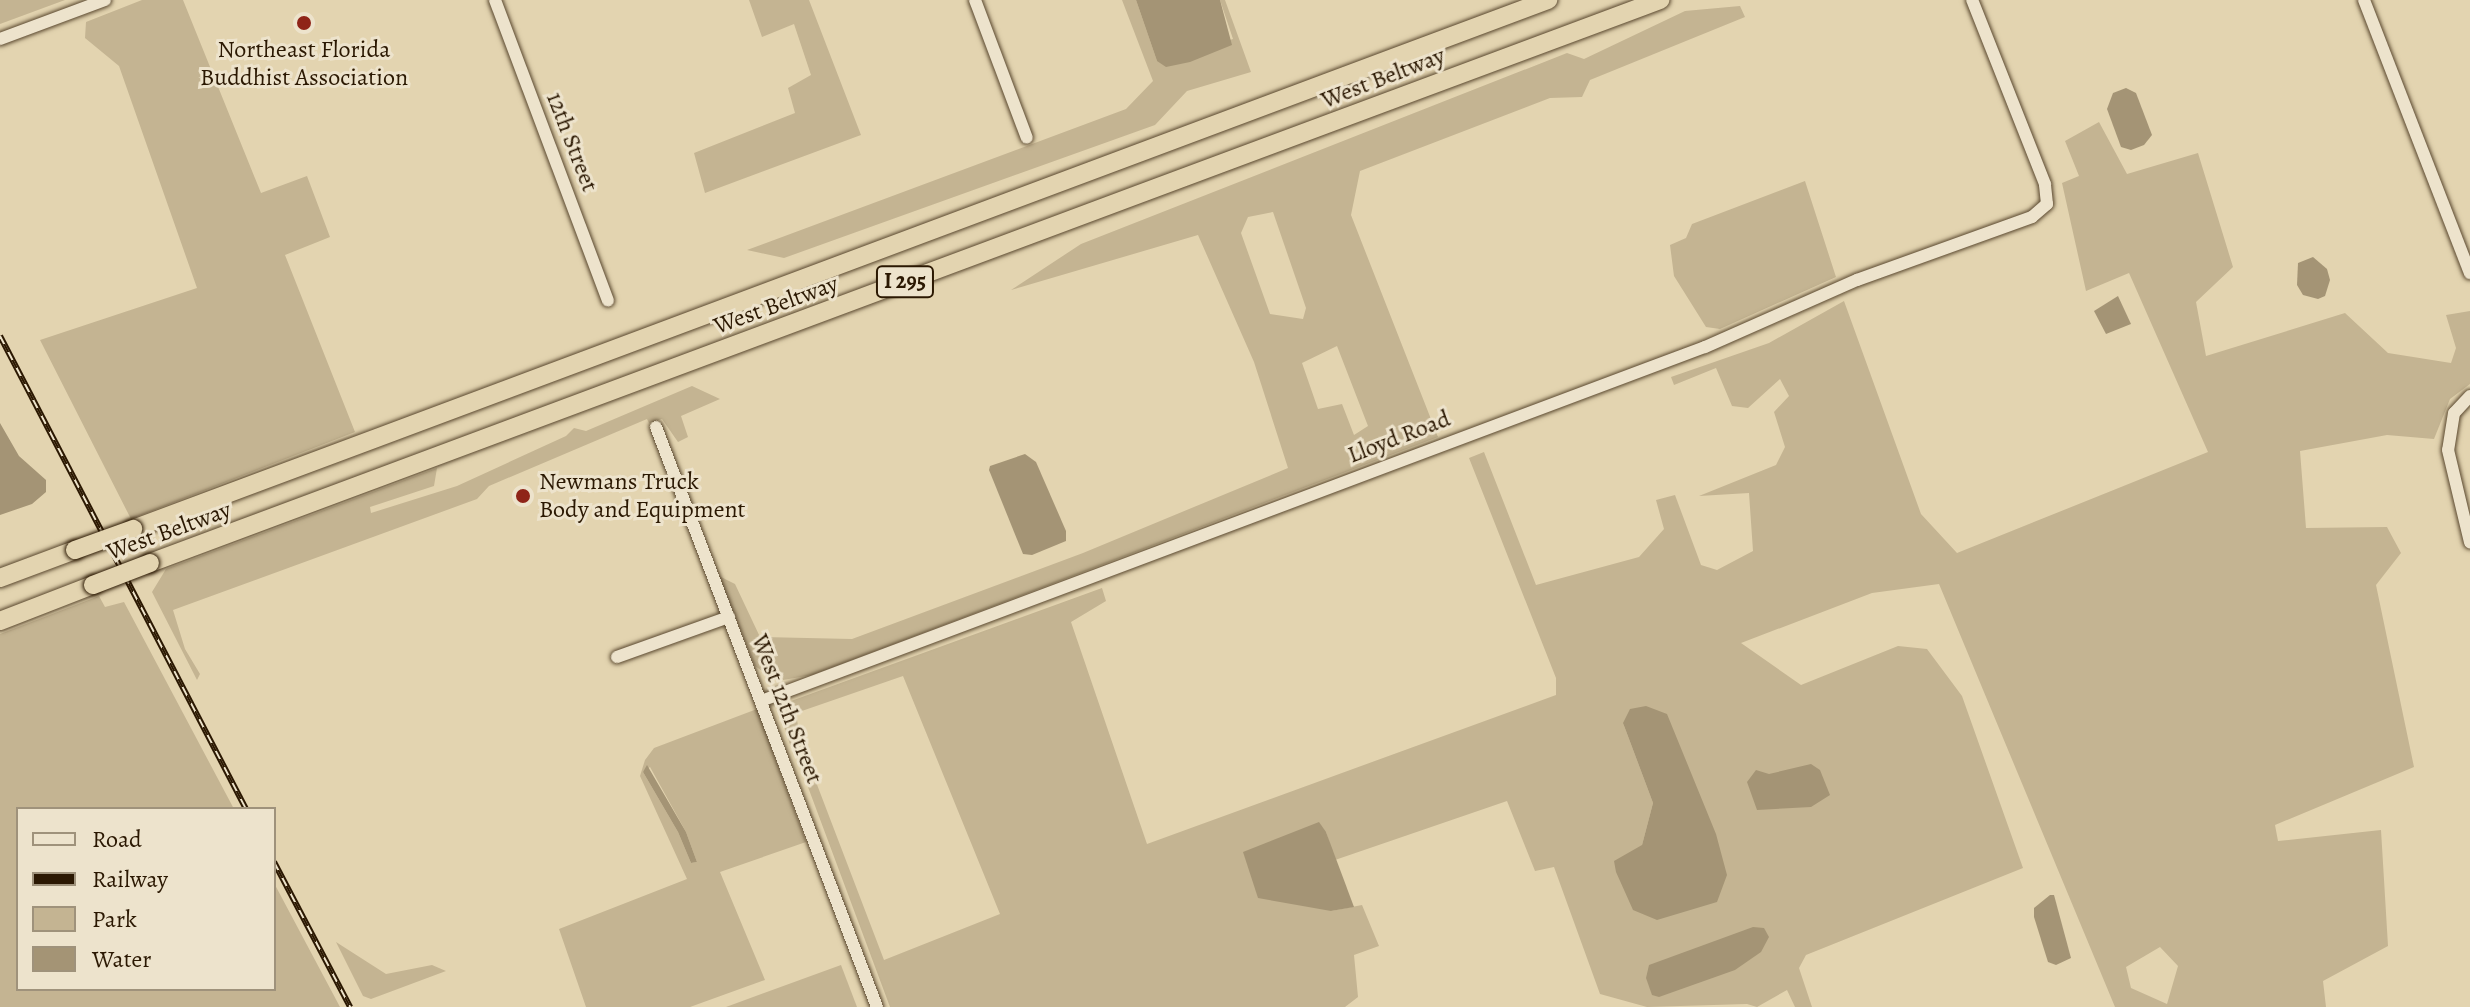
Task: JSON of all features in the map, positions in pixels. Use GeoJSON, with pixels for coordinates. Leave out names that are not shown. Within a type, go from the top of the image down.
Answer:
{"type":"FeatureCollection","features":[{"type":"Feature","properties":{"kind":"highway","name":"West Beltway"},"geometry":{"type":"LineString","coordinates":[[0,578],[1548,0]]}},
{"type":"Feature","properties":{"kind":"highway","name":"West Beltway"},"geometry":{"type":"LineString","coordinates":[[0,621],[1660,0]]}},
{"type":"Feature","properties":{"kind":"street"},"geometry":{"type":"LineString","coordinates":[[0,39],[105,0]]}},
{"type":"Feature","properties":{"kind":"street","name":"12th Street"},"geometry":{"type":"LineString","coordinates":[[495,0],[608,300]]}},
{"type":"Feature","properties":{"kind":"street"},"geometry":{"type":"LineString","coordinates":[[975,0],[1027,138]]}},
{"type":"Feature","properties":{"kind":"street","name":"Lloyd Road"},"geometry":{"type":"LineString","coordinates":[[761,701],[1705,347],[1857,280],[2032,217],[2047,204],[2045,184],[1972,0]]}},
{"type":"Feature","properties":{"kind":"street"},"geometry":{"type":"LineString","coordinates":[[2364,0],[2470,273]]}},
{"type":"Feature","properties":{"kind":"street"},"geometry":{"type":"LineString","coordinates":[[2470,396],[2454,413],[2448,450],[2470,542]]}},
{"type":"Feature","properties":{"kind":"street","name":"West 12th Street"},"geometry":{"type":"LineString","coordinates":[[656,427],[877,1007]]}},
{"type":"Feature","properties":{"kind":"street"},"geometry":{"type":"LineString","coordinates":[[617,657],[729,617]]}},
{"type":"Feature","properties":{"kind":"green space"},"geometry":{"type":"Polygon","coordinates":[[[0,0],[65,0],[0,24],[0,0]]]}},
{"type":"Feature","properties":{"kind":"green space"},"geometry":{"type":"Polygon","coordinates":[[[142,0],[183,0],[261,193],[307,176],[330,237],[285,255],[355,432],[131,519],[40,340],[197,288],[119,66],[85,38],[86,22],[142,0]]]}},
{"type":"Feature","properties":{"kind":"green space"},"geometry":{"type":"Polygon","coordinates":[[[749,0],[809,0],[861,135],[705,193],[694,153],[795,113],[788,88],[811,75],[794,24],[762,37],[749,0]]]}},
{"type":"Feature","properties":{"kind":"green space"},"geometry":{"type":"Polygon","coordinates":[[[1122,0],[1136,0],[1157,61],[1233,39],[1220,0],[1225,0],[1251,72],[1187,91],[1155,125],[784,258],[747,250],[1126,109],[1153,81],[1122,0]]]}},
{"type":"Feature","properties":{"kind":"green space"},"geometry":{"type":"Polygon","coordinates":[[[1740,6],[1745,17],[1590,80],[1582,97],[1550,98],[1360,171],[1351,215],[1438,437],[812,675],[777,681],[755,666],[719,576],[735,584],[760,637],[852,639],[1083,553],[1288,468],[1254,362],[1198,235],[1011,290],[1081,244],[1567,53],[1584,59],[1685,11],[1740,6]],[[1273,212],[1248,217],[1241,233],[1270,314],[1303,319],[1306,308],[1273,212]],[[1337,346],[1302,363],[1318,409],[1342,404],[1354,435],[1368,426],[1337,346]]]}},
{"type":"Feature","properties":{"kind":"green space"},"geometry":{"type":"Polygon","coordinates":[[[2099,122],[2127,174],[2198,153],[2233,267],[2196,302],[2206,356],[2345,313],[2388,353],[2451,363],[2456,348],[2446,315],[2470,311],[2470,384],[2450,399],[2434,439],[2387,435],[2300,451],[2306,528],[2387,527],[2401,553],[2376,585],[2414,767],[2275,825],[2278,841],[2381,830],[2388,946],[2323,981],[2326,1007],[2115,1007],[1939,584],[1872,593],[1741,643],[1801,685],[1898,646],[1927,649],[1962,696],[2023,868],[1806,955],[1799,968],[1812,1007],[1795,1007],[1787,990],[1757,1007],[1747,1004],[1647,1007],[1600,994],[1554,867],[1535,871],[1507,801],[1335,860],[1326,832],[1331,911],[1362,905],[1379,946],[1354,955],[1358,997],[1345,1007],[890,1007],[808,787],[816,782],[884,960],[1000,914],[903,676],[796,713],[801,746],[792,750],[781,718],[791,701],[1102,588],[1106,601],[1071,622],[1147,844],[1556,695],[1556,678],[1469,458],[1484,452],[1536,585],[1639,557],[1664,529],[1656,500],[1675,495],[1701,565],[1717,570],[1753,551],[1749,493],[1699,496],[1776,465],[1785,447],[1774,412],[1789,396],[1780,379],[1748,408],[1732,406],[1716,368],[1674,385],[1671,377],[1769,343],[1844,301],[1921,514],[1957,553],[2208,452],[2129,273],[2086,291],[2062,183],[2079,176],[2065,141],[2099,122]],[[1623,723],[1653,803],[1642,845],[1717,902],[1623,723]],[[2160,947],[2126,967],[2131,988],[2167,1004],[2178,966],[2160,947]]]}},
{"type":"Feature","properties":{"kind":"green space"},"geometry":{"type":"Polygon","coordinates":[[[1805,181],[1836,277],[1720,329],[1706,327],[1674,276],[1670,245],[1686,238],[1692,224],[1805,181]]]}},
{"type":"Feature","properties":{"kind":"green space"},"geometry":{"type":"Polygon","coordinates":[[[692,386],[720,399],[681,416],[688,437],[678,442],[662,419],[649,423],[647,419],[489,486],[477,499],[173,610],[185,649],[200,674],[197,680],[152,592],[166,569],[437,468],[434,486],[370,507],[371,513],[457,486],[566,436],[574,428],[586,431],[692,386]]]}},
{"type":"Feature","properties":{"kind":"green space"},"geometry":{"type":"Polygon","coordinates":[[[99,596],[105,607],[124,602],[233,807],[16,807],[16,991],[276,991],[276,887],[340,1007],[0,1007],[0,634],[99,596]]]}},
{"type":"Feature","properties":{"kind":"green space"},"geometry":{"type":"Polygon","coordinates":[[[757,709],[806,842],[720,872],[765,980],[690,1007],[586,1007],[559,929],[687,879],[640,776],[645,760],[654,748],[757,709]],[[650,767],[643,772],[678,832],[691,863],[697,862],[686,832],[650,767]]]}},
{"type":"Feature","properties":{"kind":"green space"},"geometry":{"type":"Polygon","coordinates":[[[336,942],[386,974],[432,965],[446,971],[371,999],[363,996],[336,942]]]}},
{"type":"Feature","properties":{"kind":"green space"},"geometry":{"type":"Polygon","coordinates":[[[841,965],[857,1007],[726,1007],[841,965]]]}},
{"type":"Feature","properties":{"kind":"water"},"geometry":{"type":"Polygon","coordinates":[[[1136,0],[1220,0],[1232,45],[1190,62],[1166,67],[1157,61],[1136,0]]]}},
{"type":"Feature","properties":{"kind":"water"},"geometry":{"type":"Polygon","coordinates":[[[2126,88],[2136,93],[2152,135],[2144,145],[2131,150],[2121,147],[2107,109],[2113,93],[2126,88]]]}},
{"type":"Feature","properties":{"kind":"water"},"geometry":{"type":"Polygon","coordinates":[[[2313,257],[2327,269],[2330,280],[2325,296],[2318,299],[2303,295],[2297,285],[2298,263],[2313,257]]]}},
{"type":"Feature","properties":{"kind":"water"},"geometry":{"type":"Polygon","coordinates":[[[2118,296],[2131,324],[2106,334],[2094,311],[2118,296]]]}},
{"type":"Feature","properties":{"kind":"water"},"geometry":{"type":"Polygon","coordinates":[[[0,423],[19,456],[46,480],[46,492],[32,504],[0,515],[0,423]]]}},
{"type":"Feature","properties":{"kind":"water"},"geometry":{"type":"Polygon","coordinates":[[[1025,454],[1036,462],[1066,531],[1066,541],[1032,555],[1023,554],[989,470],[990,466],[1025,454]]]}},
{"type":"Feature","properties":{"kind":"water"},"geometry":{"type":"Polygon","coordinates":[[[1646,706],[1667,714],[1716,834],[1727,875],[1717,902],[1657,920],[1633,910],[1614,861],[1642,845],[1653,803],[1623,723],[1630,709],[1646,706]]]}},
{"type":"Feature","properties":{"kind":"water"},"geometry":{"type":"Polygon","coordinates":[[[1811,764],[1820,770],[1830,795],[1811,807],[1757,810],[1747,782],[1756,770],[1769,774],[1811,764]]]}},
{"type":"Feature","properties":{"kind":"water"},"geometry":{"type":"Polygon","coordinates":[[[647,765],[686,832],[697,862],[691,863],[678,832],[643,772],[647,765]]]}},
{"type":"Feature","properties":{"kind":"water"},"geometry":{"type":"Polygon","coordinates":[[[1319,822],[1326,832],[1354,907],[1331,911],[1258,898],[1243,852],[1319,822]]]}},
{"type":"Feature","properties":{"kind":"water"},"geometry":{"type":"Polygon","coordinates":[[[2054,895],[2071,958],[2056,965],[2048,962],[2034,917],[2034,908],[2054,895]]]}},
{"type":"Feature","properties":{"kind":"water"},"geometry":{"type":"Polygon","coordinates":[[[1753,927],[1764,928],[1769,937],[1761,952],[1735,970],[1659,997],[1652,995],[1646,978],[1649,965],[1753,927]]]}},
{"type":"Feature","properties":{"kind":"railway"},"geometry":{"type":"LineString","coordinates":[[0,336],[245,807]]}},
{"type":"Feature","properties":{"kind":"railway"},"geometry":{"type":"LineString","coordinates":[[276,866],[350,1007]]}},
{"type":"Feature","properties":{"kind":"place","name":"Northeast Florida Buddhist Association"},"geometry":{"type":"Point","coordinates":[304,23]}},
{"type":"Feature","properties":{"kind":"place","name":"Newmans Truck Body and Equipment"},"geometry":{"type":"Point","coordinates":[523,496]}}]}
